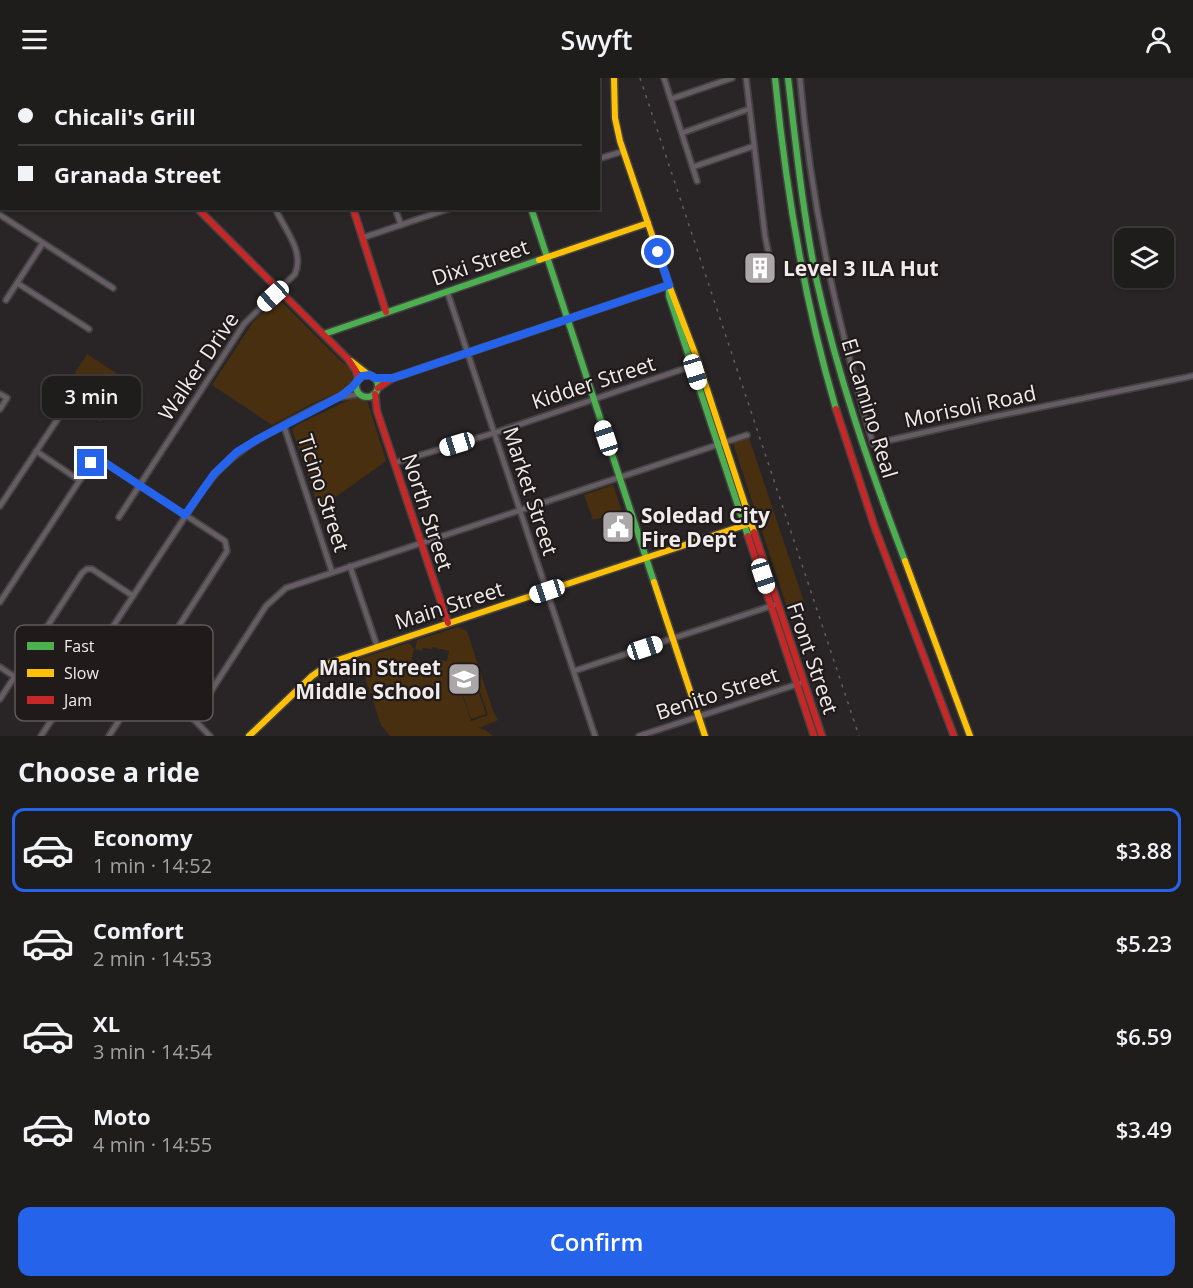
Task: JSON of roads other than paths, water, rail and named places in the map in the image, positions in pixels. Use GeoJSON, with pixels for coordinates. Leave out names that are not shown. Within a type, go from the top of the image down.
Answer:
{"type":"FeatureCollection","features":[{"type":"Feature","properties":{"kind":"main road","name":"Front Street"},"geometry":{"type":"LineString","coordinates":[[614,78],[615,118],[624,151],[669,285],[669,296],[696,365],[801,684],[814,736]]}},
{"type":"Feature","properties":{"kind":"main road","name":"El Camino Real"},"geometry":{"type":"LineString","coordinates":[[775,78],[789,200],[811,316],[852,457],[954,736]]}},
{"type":"Feature","properties":{"kind":"main road","name":"El Camino Real"},"geometry":{"type":"LineString","coordinates":[[788,78],[805,216],[817,281],[838,369],[864,452],[970,736]]}},
{"type":"Feature","properties":{"kind":"main road"},"geometry":{"type":"LineString","coordinates":[[199,210],[348,359],[355,369],[360,394],[373,393],[393,378],[669,285]]}},
{"type":"Feature","properties":{"kind":"main road"},"geometry":{"type":"LineString","coordinates":[[354,210],[386,312]]}},
{"type":"Feature","properties":{"kind":"main road"},"geometry":{"type":"LineString","coordinates":[[532,210],[705,736]]}},
{"type":"Feature","properties":{"kind":"main road","name":"Dixi Street"},"geometry":{"type":"LineString","coordinates":[[324,334],[546,256],[648,223]]}},
{"type":"Feature","properties":{"kind":"main road"},"geometry":{"type":"LineString","coordinates":[[348,359],[373,377]]}},
{"type":"Feature","properties":{"kind":"main road"},"geometry":{"type":"LineString","coordinates":[[357,381],[362,376],[393,378]]}},
{"type":"Feature","properties":{"kind":"main road","name":"North Street"},"geometry":{"type":"LineString","coordinates":[[373,377],[373,393],[377,411],[448,623]]}},
{"type":"Feature","properties":{"kind":"main road","name":"Main Street"},"geometry":{"type":"LineString","coordinates":[[249,736],[321,669],[332,662],[748,524]]}},
{"type":"Feature","properties":{"kind":"main road","name":"Front Street"},"geometry":{"type":"LineString","coordinates":[[801,684],[822,736]]}},
{"type":"Feature","properties":{"kind":"street"},"geometry":{"type":"LineString","coordinates":[[664,78],[698,181]]}},
{"type":"Feature","properties":{"kind":"street"},"geometry":{"type":"LineString","coordinates":[[671,99],[732,78]]}},
{"type":"Feature","properties":{"kind":"street"},"geometry":{"type":"LineString","coordinates":[[746,78],[765,236],[772,270]]}},
{"type":"Feature","properties":{"kind":"street","name":"Morisoli Road"},"geometry":{"type":"LineString","coordinates":[[800,78],[809,166],[821,240],[834,302],[873,444],[1193,376]]}},
{"type":"Feature","properties":{"kind":"street"},"geometry":{"type":"LineString","coordinates":[[682,133],[749,109]]}},
{"type":"Feature","properties":{"kind":"street"},"geometry":{"type":"LineString","coordinates":[[693,167],[754,146]]}},
{"type":"Feature","properties":{"kind":"street"},"geometry":{"type":"LineString","coordinates":[[600,158],[624,151]]}},
{"type":"Feature","properties":{"kind":"street","name":"Walker Drive"},"geometry":{"type":"LineString","coordinates":[[119,517],[244,324],[295,274],[298,260],[292,240],[276,210]]}},
{"type":"Feature","properties":{"kind":"street"},"geometry":{"type":"LineString","coordinates":[[396,210],[400,225]]}},
{"type":"Feature","properties":{"kind":"street"},"geometry":{"type":"LineString","coordinates":[[362,238],[445,210]]}},
{"type":"Feature","properties":{"kind":"street"},"geometry":{"type":"LineString","coordinates":[[0,215],[113,288]]}},
{"type":"Feature","properties":{"kind":"street"},"geometry":{"type":"LineString","coordinates":[[6,300],[43,243]]}},
{"type":"Feature","properties":{"kind":"street"},"geometry":{"type":"LineString","coordinates":[[17,283],[89,329]]}},
{"type":"Feature","properties":{"kind":"street","name":"Market Street"},"geometry":{"type":"LineString","coordinates":[[447,291],[595,736]]}},
{"type":"Feature","properties":{"kind":"street","name":"Kidder Street"},"geometry":{"type":"LineString","coordinates":[[394,463],[494,433],[696,365]]}},
{"type":"Feature","properties":{"kind":"street"},"geometry":{"type":"LineString","coordinates":[[114,625],[208,481],[226,461],[249,444],[341,396],[357,381]]}},
{"type":"Feature","properties":{"kind":"street"},"geometry":{"type":"LineString","coordinates":[[0,394],[6,398],[0,409]]}},
{"type":"Feature","properties":{"kind":"street"},"geometry":{"type":"LineString","coordinates":[[341,396],[360,394]]}},
{"type":"Feature","properties":{"kind":"street"},"geometry":{"type":"LineString","coordinates":[[0,506],[61,414]]}},
{"type":"Feature","properties":{"kind":"street","name":"Ticino Street"},"geometry":{"type":"LineString","coordinates":[[284,426],[332,572]]}},
{"type":"Feature","properties":{"kind":"street"},"geometry":{"type":"LineString","coordinates":[[213,689],[266,606],[277,595],[299,582],[747,435]]}},
{"type":"Feature","properties":{"kind":"street"},"geometry":{"type":"LineString","coordinates":[[36,451],[79,480]]}},
{"type":"Feature","properties":{"kind":"street"},"geometry":{"type":"LineString","coordinates":[[0,602],[95,459],[101,460],[225,541],[227,551],[180,625]]}},
{"type":"Feature","properties":{"kind":"street","name":"Ticino Street"},"geometry":{"type":"LineString","coordinates":[[350,566],[377,646]]}},
{"type":"Feature","properties":{"kind":"street"},"geometry":{"type":"LineString","coordinates":[[48,625],[82,573],[87,569],[92,569],[133,596]]}},
{"type":"Feature","properties":{"kind":"street"},"geometry":{"type":"LineString","coordinates":[[574,671],[775,604]]}},
{"type":"Feature","properties":{"kind":"street"},"geometry":{"type":"LineString","coordinates":[[0,668],[15,677],[0,699]]}},
{"type":"Feature","properties":{"kind":"street","name":"Benito Street"},"geometry":{"type":"LineString","coordinates":[[639,736],[801,684]]}},
{"type":"Feature","properties":{"kind":"street"},"geometry":{"type":"LineString","coordinates":[[50,736],[42,734],[51,721]]}},
{"type":"Feature","properties":{"kind":"street"},"geometry":{"type":"LineString","coordinates":[[109,736],[119,721]]}},
{"type":"Feature","properties":{"kind":"street"},"geometry":{"type":"LineString","coordinates":[[196,721],[210,736]]}},
{"type":"Feature","properties":{"kind":"railway"},"geometry":{"type":"LineString","coordinates":[[640,78],[859,736]]}},
{"type":"Feature","properties":{"kind":"place","name":"Level 3 ILA Hut"},"geometry":{"type":"Point","coordinates":[760,268]}},
{"type":"Feature","properties":{"kind":"place","name":"Soledad City Fire Dept"},"geometry":{"type":"Point","coordinates":[618,527]}},
{"type":"Feature","properties":{"kind":"place","name":"Main Street Middle School"},"geometry":{"type":"Point","coordinates":[464,679]}}]}
